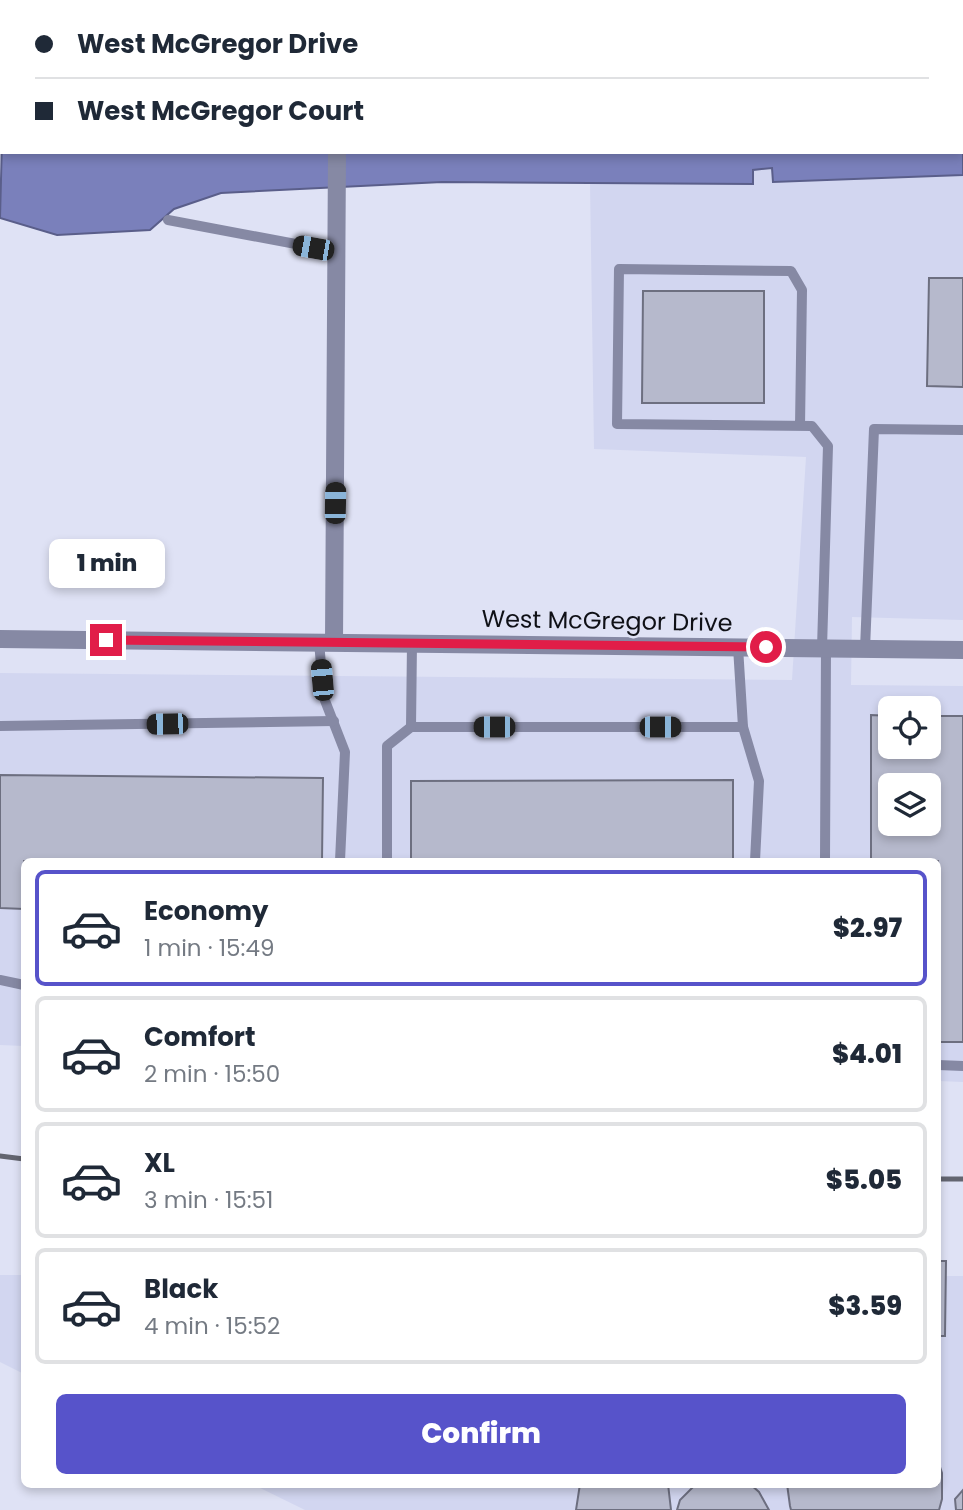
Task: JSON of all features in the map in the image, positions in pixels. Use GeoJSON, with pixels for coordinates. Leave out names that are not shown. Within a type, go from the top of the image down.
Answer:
{"type":"FeatureCollection","features":[{"type":"Feature","properties":{"kind":"street"},"geometry":{"type":"LineString","coordinates":[[326,642],[338,252],[337,154]]}},
{"type":"Feature","properties":{"kind":"street","name":"West McGregor Drive"},"geometry":{"type":"LineString","coordinates":[[0,639],[963,650]]}},
{"type":"Feature","properties":{"kind":"lane"},"geometry":{"type":"LineString","coordinates":[[168,220],[338,252]]}},
{"type":"Feature","properties":{"kind":"lane"},"geometry":{"type":"LineString","coordinates":[[800,426],[802,290],[791,271],[619,269],[617,424],[800,426],[812,426],[828,446],[824,648],[825,858]]}},
{"type":"Feature","properties":{"kind":"lane"},"geometry":{"type":"LineString","coordinates":[[865,649],[874,429],[963,430]]}},
{"type":"Feature","properties":{"kind":"lane"},"geometry":{"type":"LineString","coordinates":[[326,642],[324,698],[345,752],[340,858]]}},
{"type":"Feature","properties":{"kind":"lane"},"geometry":{"type":"LineString","coordinates":[[411,727],[412,643]]}},
{"type":"Feature","properties":{"kind":"lane"},"geometry":{"type":"LineString","coordinates":[[738,647],[743,727],[759,781],[755,858]]}},
{"type":"Feature","properties":{"kind":"lane"},"geometry":{"type":"LineString","coordinates":[[0,726],[334,721]]}},
{"type":"Feature","properties":{"kind":"lane"},"geometry":{"type":"LineString","coordinates":[[387,858],[387,746],[411,727],[743,727]]}},
{"type":"Feature","properties":{"kind":"lane"},"geometry":{"type":"LineString","coordinates":[[0,981],[21,984]]}},
{"type":"Feature","properties":{"kind":"lane"},"geometry":{"type":"LineString","coordinates":[[941,1065],[963,1066]]}},
{"type":"Feature","properties":{"kind":"shaded area"},"geometry":{"type":"Polygon","coordinates":[[[772,168],[773,182],[963,175],[963,620],[852,617],[851,685],[963,686],[963,1082],[941,1081],[941,858],[21,858],[21,1046],[0,1045],[0,673],[792,680],[806,457],[594,449],[590,183],[753,184],[753,169],[772,168]]]}},
{"type":"Feature","properties":{"kind":"shaded area"},"geometry":{"type":"Polygon","coordinates":[[[0,1275],[21,1275],[21,1372],[0,1362],[0,1275]]]}},
{"type":"Feature","properties":{"kind":"shaded area"},"geometry":{"type":"Polygon","coordinates":[[[941,1276],[963,1276],[963,1510],[305,1510],[260,1488],[941,1488],[941,1276]]]}},
{"type":"Feature","properties":{"kind":"water"},"geometry":{"type":"Polygon","coordinates":[[[2,154],[963,154],[963,175],[773,182],[772,168],[753,170],[753,184],[442,182],[221,193],[174,209],[150,230],[57,235],[0,218],[2,154]]]}},
{"type":"Feature","properties":{"kind":"building"},"geometry":{"type":"Polygon","coordinates":[[[929,278],[963,278],[963,387],[927,386],[929,278]]]}},
{"type":"Feature","properties":{"kind":"building"},"geometry":{"type":"Polygon","coordinates":[[[643,291],[764,291],[764,403],[642,403],[643,291]]]}},
{"type":"Feature","properties":{"kind":"building"},"geometry":{"type":"Polygon","coordinates":[[[871,715],[878,715],[878,759],[941,759],[941,716],[963,716],[963,1042],[941,1042],[941,858],[871,858],[871,715]]]}},
{"type":"Feature","properties":{"kind":"building"},"geometry":{"type":"Polygon","coordinates":[[[0,775],[323,778],[322,858],[21,858],[21,909],[0,908],[0,775]]]}},
{"type":"Feature","properties":{"kind":"building"},"geometry":{"type":"Polygon","coordinates":[[[733,780],[733,858],[411,858],[411,781],[733,780]]]}},
{"type":"Feature","properties":{"kind":"building"},"geometry":{"type":"Polygon","coordinates":[[[941,1261],[946,1261],[945,1336],[941,1336],[941,1261]]]}},
{"type":"Feature","properties":{"kind":"building"},"geometry":{"type":"Polygon","coordinates":[[[941,1470],[942,1473],[942,1499],[939,1510],[791,1510],[788,1488],[941,1488],[941,1470]]]}},
{"type":"Feature","properties":{"kind":"building"},"geometry":{"type":"Polygon","coordinates":[[[579,1488],[668,1488],[671,1510],[576,1510],[579,1488]]]}},
{"type":"Feature","properties":{"kind":"building"},"geometry":{"type":"Polygon","coordinates":[[[692,1488],[754,1488],[769,1510],[677,1510],[680,1500],[692,1488]]]}},
{"type":"Feature","properties":{"kind":"building"},"geometry":{"type":"Polygon","coordinates":[[[963,1490],[963,1510],[956,1510],[955,1499],[963,1490]]]}},
{"type":"Feature","properties":{"kind":"railway"},"geometry":{"type":"LineString","coordinates":[[0,1156],[21,1159]]}},
{"type":"Feature","properties":{"kind":"railway"},"geometry":{"type":"LineString","coordinates":[[941,1179],[963,1179]]}},
{"type":"Feature","properties":{"kind":"route"},"geometry":{"type":"LineString","coordinates":[[106,640],[766,647]]}}]}
